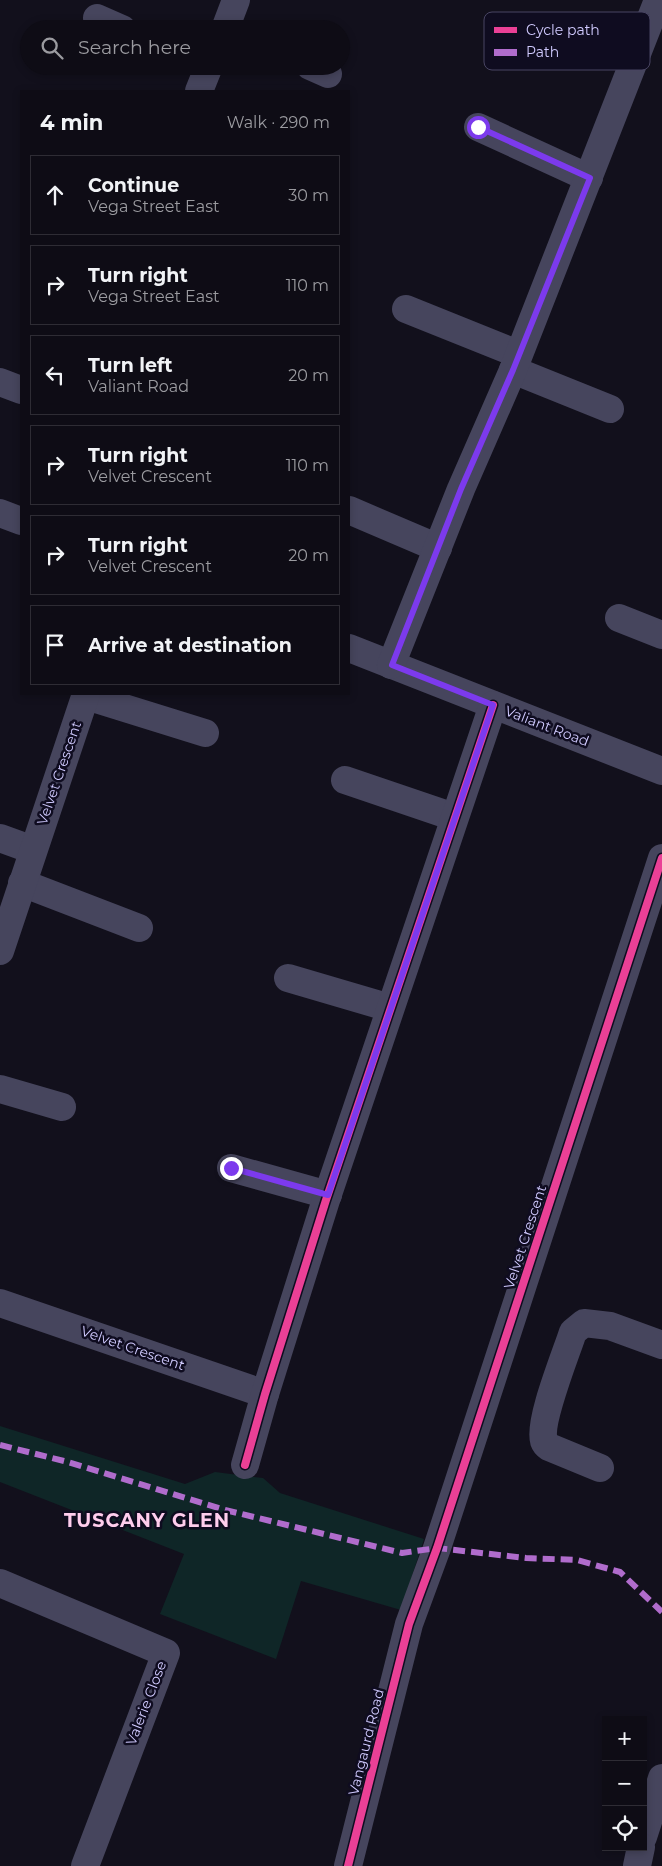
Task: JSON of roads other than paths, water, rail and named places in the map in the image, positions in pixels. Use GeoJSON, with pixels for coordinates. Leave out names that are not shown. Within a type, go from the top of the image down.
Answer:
{"type":"FeatureCollection","features":[{"type":"Feature","properties":{"kind":"street"},"geometry":{"type":"LineString","coordinates":[[228,20],[236,0]]}},
{"type":"Feature","properties":{"kind":"street"},"geometry":{"type":"LineString","coordinates":[[655,31],[658,0]]}},
{"type":"Feature","properties":{"kind":"street"},"geometry":{"type":"LineString","coordinates":[[97,18],[102,20]]}},
{"type":"Feature","properties":{"kind":"street"},"geometry":{"type":"LineString","coordinates":[[392,665],[461,489],[590,178],[614,112],[635,70]]}},
{"type":"Feature","properties":{"kind":"street"},"geometry":{"type":"LineString","coordinates":[[199,90],[205,75]]}},
{"type":"Feature","properties":{"kind":"street"},"geometry":{"type":"LineString","coordinates":[[478,127],[590,178]]}},
{"type":"Feature","properties":{"kind":"street"},"geometry":{"type":"LineString","coordinates":[[406,309],[610,409]]}},
{"type":"Feature","properties":{"kind":"street"},"geometry":{"type":"LineString","coordinates":[[0,382],[20,390]]}},
{"type":"Feature","properties":{"kind":"street"},"geometry":{"type":"LineString","coordinates":[[350,510],[438,548]]}},
{"type":"Feature","properties":{"kind":"street"},"geometry":{"type":"LineString","coordinates":[[0,513],[20,521]]}},
{"type":"Feature","properties":{"kind":"street"},"geometry":{"type":"LineString","coordinates":[[619,618],[662,635]]}},
{"type":"Feature","properties":{"kind":"street","name":"Valiant Road"},"geometry":{"type":"LineString","coordinates":[[350,648],[662,771]]}},
{"type":"Feature","properties":{"kind":"street","name":"Velvet Crescent"},"geometry":{"type":"LineString","coordinates":[[0,951],[86,695],[205,733]]}},
{"type":"Feature","properties":{"kind":"street"},"geometry":{"type":"LineString","coordinates":[[245,1465],[265,1394],[328,1195],[493,705]]}},
{"type":"Feature","properties":{"kind":"street"},"geometry":{"type":"LineString","coordinates":[[345,780],[454,817]]}},
{"type":"Feature","properties":{"kind":"street"},"geometry":{"type":"LineString","coordinates":[[0,838],[33,850]]}},
{"type":"Feature","properties":{"kind":"street","name":"Velvet Crescent"},"geometry":{"type":"LineString","coordinates":[[409,1624],[436,1548],[662,858]]}},
{"type":"Feature","properties":{"kind":"street"},"geometry":{"type":"LineString","coordinates":[[22,883],[139,928]]}},
{"type":"Feature","properties":{"kind":"street"},"geometry":{"type":"LineString","coordinates":[[288,978],[390,1008]]}},
{"type":"Feature","properties":{"kind":"street"},"geometry":{"type":"LineString","coordinates":[[0,1089],[62,1107]]}},
{"type":"Feature","properties":{"kind":"street"},"geometry":{"type":"LineString","coordinates":[[231,1168],[328,1195]]}},
{"type":"Feature","properties":{"kind":"street","name":"Velvet Crescent"},"geometry":{"type":"LineString","coordinates":[[0,1303],[265,1394]]}},
{"type":"Feature","properties":{"kind":"street"},"geometry":{"type":"LineString","coordinates":[[600,1468],[549,1447],[544,1443],[545,1418],[573,1332],[584,1323],[599,1323],[662,1345]]}},
{"type":"Feature","properties":{"kind":"street","name":"Valerie Close"},"geometry":{"type":"LineString","coordinates":[[0,1583],[166,1653],[85,1866]]}},
{"type":"Feature","properties":{"kind":"street","name":"Vangaurd Road"},"geometry":{"type":"LineString","coordinates":[[348,1866],[409,1624]]}},
{"type":"Feature","properties":{"kind":"street"},"geometry":{"type":"LineString","coordinates":[[647,1825],[662,1778]]}},
{"type":"Feature","properties":{"kind":"street"},"geometry":{"type":"LineString","coordinates":[[638,1866],[640,1851]]}},
{"type":"Feature","properties":{"kind":"district","name":"TUSCANY GLEN"},"geometry":{"type":"Point","coordinates":[147,1520]}}]}
